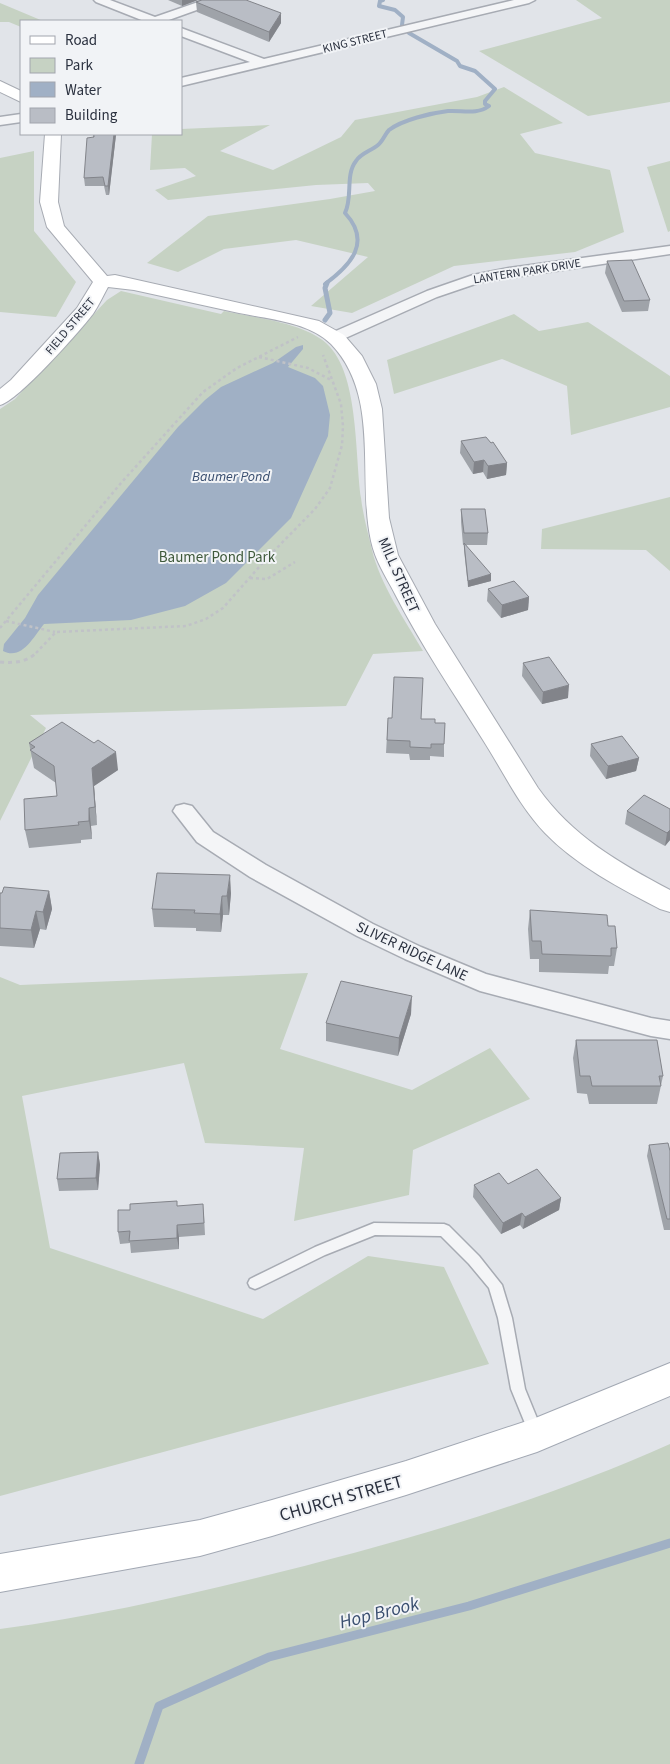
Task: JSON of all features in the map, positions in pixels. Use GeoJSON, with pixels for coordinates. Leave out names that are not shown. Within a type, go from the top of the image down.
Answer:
{"type":"FeatureCollection","features":[{"type":"Feature","properties":{"kind":"street"},"geometry":{"type":"LineString","coordinates":[[100,0],[151,20]]}},
{"type":"Feature","properties":{"kind":"street"},"geometry":{"type":"LineString","coordinates":[[157,20],[215,0]]}},
{"type":"Feature","properties":{"kind":"street"},"geometry":{"type":"LineString","coordinates":[[480,0],[495,8]]}},
{"type":"Feature","properties":{"kind":"street","name":"KING STREET"},"geometry":{"type":"LineString","coordinates":[[182,82],[529,0]]}},
{"type":"Feature","properties":{"kind":"street"},"geometry":{"type":"LineString","coordinates":[[182,32],[264,63]]}},
{"type":"Feature","properties":{"kind":"street"},"geometry":{"type":"LineString","coordinates":[[0,86],[20,96]]}},
{"type":"Feature","properties":{"kind":"street"},"geometry":{"type":"LineString","coordinates":[[0,121],[20,118]]}},
{"type":"Feature","properties":{"kind":"street","name":"FIELD STREET"},"geometry":{"type":"LineString","coordinates":[[0,399],[18,384],[85,311],[102,282],[56,227],[48,202],[53,135]]}},
{"type":"Feature","properties":{"kind":"street","name":"LANTERN PARK DRIVE"},"geometry":{"type":"LineString","coordinates":[[327,343],[432,294],[478,278],[670,250]]}},
{"type":"Feature","properties":{"kind":"street","name":"MILL STREET"},"geometry":{"type":"LineString","coordinates":[[102,282],[116,281],[234,306],[306,324],[322,329],[327,343],[355,358],[369,393],[374,434],[374,501],[383,544],[418,618],[532,798],[554,826],[588,854],[670,902]]}},
{"type":"Feature","properties":{"kind":"street","name":"SLIVER RIDGE LANE"},"geometry":{"type":"LineString","coordinates":[[184,811],[205,836],[258,871],[365,930],[413,953],[480,982],[651,1027],[670,1030]]}},
{"type":"Feature","properties":{"kind":"street","name":"CHURCH STREET"},"geometry":{"type":"LineString","coordinates":[[0,1572],[200,1538],[406,1478],[537,1435],[670,1379]]}},
{"type":"Feature","properties":{"kind":"lane"},"geometry":{"type":"LineString","coordinates":[[255,1283],[320,1251],[374,1229],[444,1230],[474,1260],[495,1285],[505,1318],[518,1388],[537,1435]]}},
{"type":"Feature","properties":{"kind":"path"},"geometry":{"type":"LineString","coordinates":[[0,628],[183,412],[203,392],[237,368],[296,339],[301,339]]}},
{"type":"Feature","properties":{"kind":"path"},"geometry":{"type":"LineString","coordinates":[[6,621],[56,632],[186,626],[206,619],[222,608],[315,509],[330,488],[342,446],[343,426],[341,404],[325,360],[327,343]]}},
{"type":"Feature","properties":{"kind":"path"},"geometry":{"type":"LineString","coordinates":[[258,357],[308,368],[332,380]]}},
{"type":"Feature","properties":{"kind":"path"},"geometry":{"type":"LineString","coordinates":[[250,578],[267,579],[295,562]]}},
{"type":"Feature","properties":{"kind":"path"},"geometry":{"type":"LineString","coordinates":[[0,662],[12,664],[26,662],[36,655],[48,638],[56,632]]}},
{"type":"Feature","properties":{"kind":"green space"},"geometry":{"type":"Polygon","coordinates":[[[576,0],[670,0],[670,102],[588,116],[479,51],[602,18],[576,0]]]}},
{"type":"Feature","properties":{"kind":"green space"},"geometry":{"type":"Polygon","coordinates":[[[0,3],[41,20],[20,20],[20,27],[9,22],[0,22],[0,3]]]}},
{"type":"Feature","properties":{"kind":"green space"},"geometry":{"type":"Polygon","coordinates":[[[504,87],[563,123],[520,134],[535,153],[610,170],[624,232],[575,252],[454,266],[352,313],[311,306],[368,257],[296,240],[224,249],[178,272],[147,263],[208,216],[375,191],[368,183],[316,185],[168,200],[155,190],[196,176],[185,168],[150,170],[152,135],[182,135],[182,129],[270,125],[220,151],[273,170],[341,137],[355,120],[477,97],[504,87]]]}},
{"type":"Feature","properties":{"kind":"green space"},"geometry":{"type":"Polygon","coordinates":[[[34,151],[34,231],[76,282],[56,317],[0,312],[0,158],[34,151]]]}},
{"type":"Feature","properties":{"kind":"green space"},"geometry":{"type":"Polygon","coordinates":[[[670,161],[670,231],[668,232],[647,167],[670,161]]]}},
{"type":"Feature","properties":{"kind":"green space","name":"Baumer Pond Park"},"geometry":{"type":"Polygon","coordinates":[[[121,291],[221,314],[224,311],[281,323],[309,332],[330,347],[339,361],[346,378],[351,398],[362,504],[376,563],[394,602],[423,651],[373,654],[346,706],[30,715],[46,728],[0,821],[0,409],[15,399],[107,300],[121,291]]]}},
{"type":"Feature","properties":{"kind":"green space"},"geometry":{"type":"Polygon","coordinates":[[[514,314],[539,331],[588,322],[670,376],[670,407],[571,435],[567,386],[502,359],[394,394],[387,360],[514,314]]]}},
{"type":"Feature","properties":{"kind":"green space"},"geometry":{"type":"Polygon","coordinates":[[[670,497],[670,571],[646,550],[541,549],[542,529],[670,497]]]}},
{"type":"Feature","properties":{"kind":"green space"},"geometry":{"type":"Polygon","coordinates":[[[308,973],[280,1049],[412,1090],[490,1048],[530,1099],[413,1150],[409,1195],[294,1221],[304,1148],[205,1143],[184,1063],[22,1096],[50,1248],[263,1319],[368,1256],[444,1267],[489,1364],[0,1496],[0,977],[20,985],[308,973]]]}},
{"type":"Feature","properties":{"kind":"green space"},"geometry":{"type":"Polygon","coordinates":[[[670,1444],[670,1764],[0,1764],[0,1629],[95,1614],[158,1601],[359,1552],[517,1504],[619,1466],[670,1444]]]}},
{"type":"Feature","properties":{"kind":"water","name":"Baumer Pond"},"geometry":{"type":"Polygon","coordinates":[[[303,345],[303,349],[288,367],[315,378],[323,386],[330,415],[328,436],[291,518],[226,583],[185,606],[131,620],[44,624],[22,650],[16,653],[3,651],[4,644],[25,618],[38,595],[178,427],[221,387],[273,363],[296,347],[303,345]]]}},
{"type":"Feature","properties":{"kind":"building"},"geometry":{"type":"Polygon","coordinates":[[[202,0],[246,0],[281,13],[269,32],[196,2],[202,0]]]}},
{"type":"Feature","properties":{"kind":"building"},"geometry":{"type":"Polygon","coordinates":[[[94,135],[114,135],[108,186],[105,186],[103,177],[84,178],[87,138],[94,137],[94,135]]]}},
{"type":"Feature","properties":{"kind":"building"},"geometry":{"type":"Polygon","coordinates":[[[632,260],[650,300],[624,301],[607,261],[632,260]]]}},
{"type":"Feature","properties":{"kind":"building"},"geometry":{"type":"Polygon","coordinates":[[[486,437],[491,443],[493,442],[507,463],[488,466],[484,460],[474,462],[461,441],[486,437]]]}},
{"type":"Feature","properties":{"kind":"building"},"geometry":{"type":"Polygon","coordinates":[[[461,509],[485,509],[488,533],[464,533],[461,509]]]}},
{"type":"Feature","properties":{"kind":"building"},"geometry":{"type":"Polygon","coordinates":[[[464,543],[491,574],[468,581],[464,543]]]}},
{"type":"Feature","properties":{"kind":"building"},"geometry":{"type":"Polygon","coordinates":[[[514,581],[529,597],[502,605],[488,589],[514,581]]]}},
{"type":"Feature","properties":{"kind":"building"},"geometry":{"type":"Polygon","coordinates":[[[549,657],[569,685],[543,692],[523,663],[549,657]]]}},
{"type":"Feature","properties":{"kind":"building"},"geometry":{"type":"Polygon","coordinates":[[[394,677],[423,678],[421,719],[435,719],[435,723],[445,723],[444,744],[431,744],[431,748],[410,747],[410,741],[387,740],[388,718],[392,718],[394,677]]]}},
{"type":"Feature","properties":{"kind":"building"},"geometry":{"type":"Polygon","coordinates":[[[62,722],[94,743],[98,740],[116,752],[92,768],[95,807],[89,808],[89,821],[78,822],[79,825],[25,830],[24,799],[57,796],[54,766],[30,750],[35,747],[29,743],[62,722]]]}},
{"type":"Feature","properties":{"kind":"building"},"geometry":{"type":"Polygon","coordinates":[[[622,736],[639,758],[608,766],[591,744],[622,736]]]}},
{"type":"Feature","properties":{"kind":"building"},"geometry":{"type":"Polygon","coordinates":[[[644,795],[670,809],[670,830],[667,833],[627,811],[644,795]]]}},
{"type":"Feature","properties":{"kind":"building"},"geometry":{"type":"Polygon","coordinates":[[[157,873],[230,875],[227,896],[222,896],[220,914],[194,913],[195,910],[152,909],[157,873]]]}},
{"type":"Feature","properties":{"kind":"building"},"geometry":{"type":"Polygon","coordinates":[[[4,887],[49,891],[43,912],[36,911],[31,930],[0,928],[0,893],[2,893],[4,887]]]}},
{"type":"Feature","properties":{"kind":"building"},"geometry":{"type":"Polygon","coordinates":[[[530,910],[607,915],[608,926],[615,926],[617,948],[611,948],[611,956],[542,954],[541,941],[532,941],[530,910]]]}},
{"type":"Feature","properties":{"kind":"building"},"geometry":{"type":"Polygon","coordinates":[[[341,981],[412,996],[399,1038],[326,1023],[341,981]]]}},
{"type":"Feature","properties":{"kind":"building"},"geometry":{"type":"Polygon","coordinates":[[[576,1040],[657,1040],[663,1076],[659,1076],[661,1086],[592,1086],[590,1076],[580,1076],[576,1040]]]}},
{"type":"Feature","properties":{"kind":"building"},"geometry":{"type":"Polygon","coordinates":[[[668,1143],[670,1151],[670,1219],[667,1219],[649,1145],[668,1143]]]}},
{"type":"Feature","properties":{"kind":"building"},"geometry":{"type":"Polygon","coordinates":[[[98,1152],[96,1178],[57,1179],[60,1153],[98,1152]]]}},
{"type":"Feature","properties":{"kind":"building"},"geometry":{"type":"Polygon","coordinates":[[[537,1169],[561,1198],[525,1217],[522,1213],[503,1223],[474,1185],[499,1173],[508,1184],[537,1169]]]}},
{"type":"Feature","properties":{"kind":"building"},"geometry":{"type":"Polygon","coordinates":[[[177,1201],[177,1206],[203,1204],[204,1223],[177,1225],[177,1238],[129,1241],[130,1231],[118,1232],[118,1210],[130,1210],[130,1204],[177,1201]]]}},
{"type":"Feature","properties":{"kind":"waterway"},"geometry":{"type":"LineString","coordinates":[[383,0],[380,1],[379,6],[395,10],[403,17],[402,25]]}},
{"type":"Feature","properties":{"kind":"waterway"},"geometry":{"type":"LineString","coordinates":[[325,284],[343,269],[355,252],[357,234],[345,213],[349,200],[351,173],[358,158],[378,145],[389,130],[401,123],[441,112],[484,109],[489,106],[485,104],[485,101],[495,89],[475,71],[460,66],[457,61],[409,33]]}},
{"type":"Feature","properties":{"kind":"waterway"},"geometry":{"type":"LineString","coordinates":[[325,320],[330,313],[325,288],[327,283]]}},
{"type":"Feature","properties":{"kind":"waterway","name":"Hop Brook"},"geometry":{"type":"LineString","coordinates":[[139,1764],[159,1706],[269,1657],[469,1606],[670,1543]]}}]}
